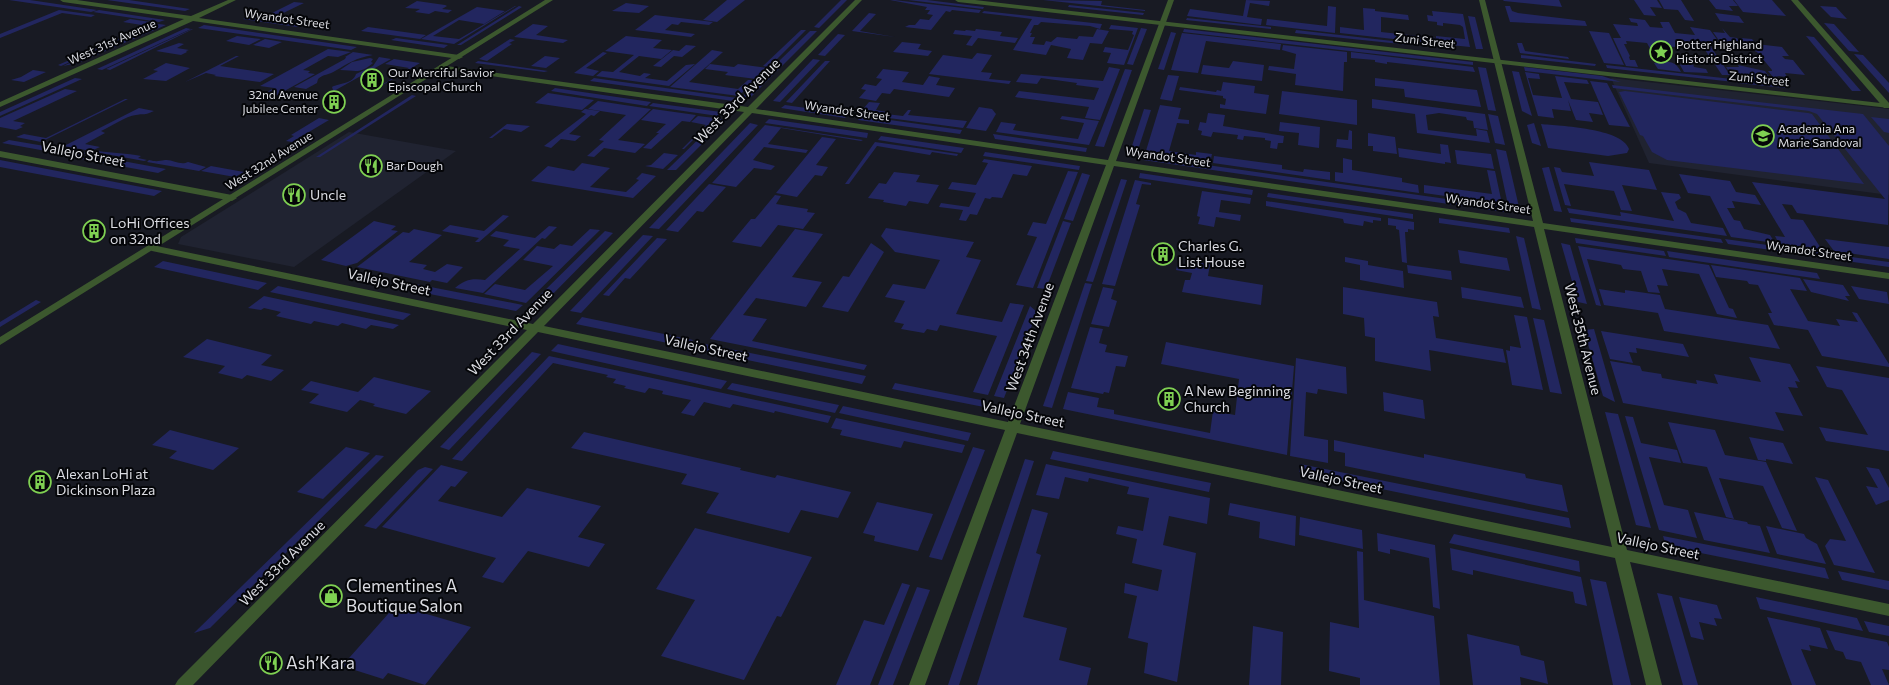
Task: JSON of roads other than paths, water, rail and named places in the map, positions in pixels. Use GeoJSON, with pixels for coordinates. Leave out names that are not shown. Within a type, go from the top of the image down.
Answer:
{"type":"FeatureCollection","features":[{"type":"Feature","properties":{"kind":"street","name":"Wyandot Street"},"geometry":{"type":"LineString","coordinates":[[63,0],[459,57]]}},
{"type":"Feature","properties":{"kind":"street","name":"West 31st Avenue"},"geometry":{"type":"LineString","coordinates":[[0,105],[233,0]]}},
{"type":"Feature","properties":{"kind":"street","name":"West 32nd Avenue"},"geometry":{"type":"LineString","coordinates":[[0,342],[550,0]]}},
{"type":"Feature","properties":{"kind":"street","name":"West 33rd Avenue"},"geometry":{"type":"LineString","coordinates":[[183,685],[858,0]]}},
{"type":"Feature","properties":{"kind":"street","name":"Zuni Street"},"geometry":{"type":"LineString","coordinates":[[958,0],[1888,106]]}},
{"type":"Feature","properties":{"kind":"street","name":"West 34th Avenue"},"geometry":{"type":"LineString","coordinates":[[917,685],[1171,0]]}},
{"type":"Feature","properties":{"kind":"street","name":"West 35th Avenue"},"geometry":{"type":"LineString","coordinates":[[1482,0],[1496,62],[1539,225],[1654,685]]}},
{"type":"Feature","properties":{"kind":"street"},"geometry":{"type":"LineString","coordinates":[[1794,0],[1888,106]]}},
{"type":"Feature","properties":{"kind":"street","name":"Wyandot Street"},"geometry":{"type":"LineString","coordinates":[[442,67],[1111,162],[1889,276]]}},
{"type":"Feature","properties":{"kind":"street","name":"Vallejo Street"},"geometry":{"type":"LineString","coordinates":[[0,154],[232,198]]}},
{"type":"Feature","properties":{"kind":"street","name":"Vallejo Street"},"geometry":{"type":"LineString","coordinates":[[152,248],[1889,610]]}},
{"type":"Feature","properties":{"kind":"place","name":"Potter Highland Historic District"},"geometry":{"type":"Point","coordinates":[1661,52]}},
{"type":"Feature","properties":{"kind":"place","name":"Our Merciful Savior Episcopal Church"},"geometry":{"type":"Point","coordinates":[372,80]}},
{"type":"Feature","properties":{"kind":"place","name":"32nd Avenue Jubilee Center"},"geometry":{"type":"Point","coordinates":[334,102]}},
{"type":"Feature","properties":{"kind":"place","name":"Academia Ana Marie Sandoval"},"geometry":{"type":"Point","coordinates":[1763,136]}},
{"type":"Feature","properties":{"kind":"place","name":"Bar Dough"},"geometry":{"type":"Point","coordinates":[371,166]}},
{"type":"Feature","properties":{"kind":"place","name":"Uncle"},"geometry":{"type":"Point","coordinates":[294,195]}},
{"type":"Feature","properties":{"kind":"place","name":"LoHi Offices on 32nd"},"geometry":{"type":"Point","coordinates":[94,231]}},
{"type":"Feature","properties":{"kind":"place","name":"Charles G. List House"},"geometry":{"type":"Point","coordinates":[1163,254]}},
{"type":"Feature","properties":{"kind":"place","name":"A New Beginning Church"},"geometry":{"type":"Point","coordinates":[1169,399]}},
{"type":"Feature","properties":{"kind":"place","name":"Alexan LoHi at Dickinson Plaza"},"geometry":{"type":"Point","coordinates":[40,482]}},
{"type":"Feature","properties":{"kind":"place","name":"Clementines A Boutique Salon"},"geometry":{"type":"Point","coordinates":[331,596]}},
{"type":"Feature","properties":{"kind":"place","name":"Ash’Kara"},"geometry":{"type":"Point","coordinates":[271,663]}}]}
